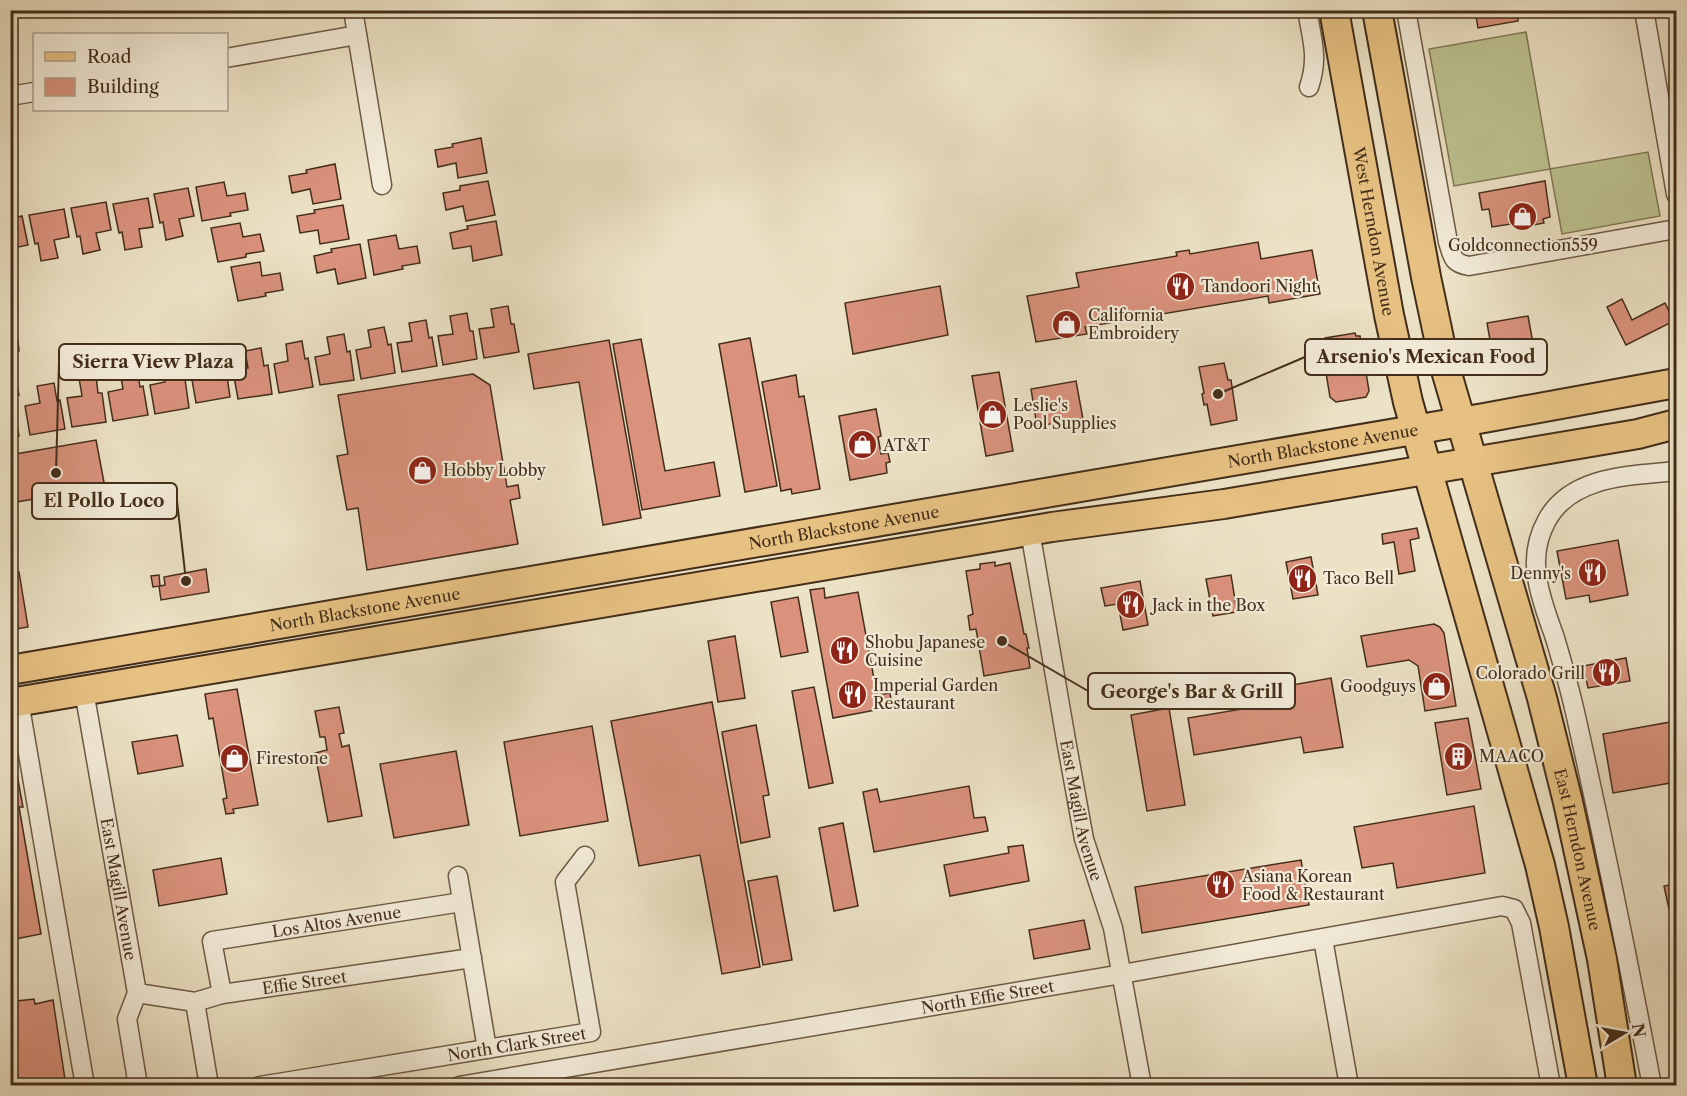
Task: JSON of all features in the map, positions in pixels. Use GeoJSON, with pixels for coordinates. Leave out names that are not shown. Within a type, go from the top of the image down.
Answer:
{"type":"FeatureCollection","features":[{"type":"Feature","properties":{"kind":"main road","name":"West Herndon Avenue"},"geometry":{"type":"LineString","coordinates":[[1334,10],[1389,315],[1404,384],[1422,450]]}},
{"type":"Feature","properties":{"kind":"main road"},"geometry":{"type":"LineString","coordinates":[[1377,10],[1428,287],[1445,367],[1466,442]]}},
{"type":"Feature","properties":{"kind":"main road","name":"North Blackstone Avenue"},"geometry":{"type":"LineString","coordinates":[[10,670],[1121,480],[1422,450],[1466,442],[1677,383]]}},
{"type":"Feature","properties":{"kind":"main road","name":"North Blackstone Avenue"},"geometry":{"type":"LineString","coordinates":[[15,702],[883,555],[1030,531],[1224,504],[1422,450],[1466,442],[1638,434],[1672,424]]}},
{"type":"Feature","properties":{"kind":"main road","name":"East Herndon Avenue"},"geometry":{"type":"LineString","coordinates":[[1466,442],[1542,698],[1568,802],[1602,959],[1622,1086]]}},
{"type":"Feature","properties":{"kind":"main road"},"geometry":{"type":"LineString","coordinates":[[1422,450],[1540,865],[1554,927],[1583,1086]]}},
{"type":"Feature","properties":{"kind":"main road"},"geometry":{"type":"LineString","coordinates":[[1030,531],[1030,522],[1040,513],[1106,499],[1121,480]]}},
{"type":"Feature","properties":{"kind":"main road"},"geometry":{"type":"LineString","coordinates":[[883,555],[900,536],[1007,518],[1028,507],[1037,494]]}},
{"type":"Feature","properties":{"kind":"main road"},"geometry":{"type":"LineString","coordinates":[[121,684],[126,670],[133,665],[225,650],[241,630]]}},
{"type":"Feature","properties":{"kind":"main road"},"geometry":{"type":"LineString","coordinates":[[15,702],[33,682],[99,670],[103,662],[102,654]]}},
{"type":"Feature","properties":{"kind":"street"},"geometry":{"type":"LineString","coordinates":[[352,10],[382,184]]}},
{"type":"Feature","properties":{"kind":"street"},"geometry":{"type":"LineString","coordinates":[[1307,10],[1315,56],[1314,72],[1309,87]]}},
{"type":"Feature","properties":{"kind":"street"},"geometry":{"type":"LineString","coordinates":[[1406,10],[1448,242],[1453,257],[1459,264],[1469,266],[1677,229]]}},
{"type":"Feature","properties":{"kind":"street"},"geometry":{"type":"LineString","coordinates":[[1644,10],[1677,194]]}},
{"type":"Feature","properties":{"kind":"street"},"geometry":{"type":"LineString","coordinates":[[228,58],[357,35]]}},
{"type":"Feature","properties":{"kind":"street"},"geometry":{"type":"LineString","coordinates":[[10,96],[33,92]]}},
{"type":"Feature","properties":{"kind":"street"},"geometry":{"type":"LineString","coordinates":[[1652,1086],[1618,909],[1577,719],[1537,577],[1535,555],[1545,522],[1554,508],[1564,499],[1592,483],[1677,471]]}},
{"type":"Feature","properties":{"kind":"street","name":"East Magill Avenue"},"geometry":{"type":"LineString","coordinates":[[1030,531],[1084,839],[1113,928],[1142,1086]]}},
{"type":"Feature","properties":{"kind":"street","name":"East Magill Avenue"},"geometry":{"type":"LineString","coordinates":[[84,691],[137,993],[127,1019],[138,1086]]}},
{"type":"Feature","properties":{"kind":"street"},"geometry":{"type":"LineString","coordinates":[[15,702],[85,1086]]}},
{"type":"Feature","properties":{"kind":"street","name":"North Clark Street"},"geometry":{"type":"LineString","coordinates":[[260,1086],[591,1032],[565,882],[585,856]]}},
{"type":"Feature","properties":{"kind":"street"},"geometry":{"type":"LineString","coordinates":[[458,876],[487,1049]]}},
{"type":"Feature","properties":{"kind":"street","name":"Los Altos Avenue"},"geometry":{"type":"LineString","coordinates":[[222,994],[212,941],[462,902]]}},
{"type":"Feature","properties":{"kind":"street","name":"North Effie Street"},"geometry":{"type":"LineString","coordinates":[[459,1086],[1122,974],[1502,906],[1514,909],[1521,923],[1551,1086]]}},
{"type":"Feature","properties":{"kind":"street"},"geometry":{"type":"LineString","coordinates":[[1323,939],[1349,1086]]}},
{"type":"Feature","properties":{"kind":"street","name":"Effie Street"},"geometry":{"type":"LineString","coordinates":[[137,993],[195,1002],[222,994],[472,958]]}},
{"type":"Feature","properties":{"kind":"street"},"geometry":{"type":"LineString","coordinates":[[195,1002],[209,1086]]}},
{"type":"Feature","properties":{"kind":"green space"},"geometry":{"type":"Polygon","coordinates":[[[1526,32],[1550,169],[1454,186],[1429,49],[1526,32]]]}},
{"type":"Feature","properties":{"kind":"green space"},"geometry":{"type":"Polygon","coordinates":[[[1648,152],[1660,216],[1562,234],[1550,169],[1648,152]]]}},
{"type":"Feature","properties":{"kind":"building"},"geometry":{"type":"Polygon","coordinates":[[[1475,10],[1517,10],[1518,21],[1478,28],[1475,10]]]}},
{"type":"Feature","properties":{"kind":"building"},"geometry":{"type":"Polygon","coordinates":[[[481,138],[487,173],[458,178],[456,163],[438,167],[435,150],[481,138]]]}},
{"type":"Feature","properties":{"kind":"building"},"geometry":{"type":"Polygon","coordinates":[[[335,164],[341,199],[313,204],[310,189],[292,193],[289,176],[335,164]]]}},
{"type":"Feature","properties":{"kind":"building"},"geometry":{"type":"Polygon","coordinates":[[[488,181],[495,215],[466,221],[463,206],[446,210],[443,193],[460,190],[460,186],[488,181]]]}},
{"type":"Feature","properties":{"kind":"building"},"geometry":{"type":"Polygon","coordinates":[[[1545,181],[1550,217],[1543,219],[1544,223],[1518,228],[1517,223],[1492,227],[1489,209],[1482,210],[1479,193],[1545,181]]]}},
{"type":"Feature","properties":{"kind":"building"},"geometry":{"type":"Polygon","coordinates":[[[224,182],[227,196],[245,193],[248,210],[230,213],[231,216],[202,221],[196,187],[224,182]]]}},
{"type":"Feature","properties":{"kind":"building"},"geometry":{"type":"Polygon","coordinates":[[[188,188],[194,216],[179,219],[183,236],[166,240],[154,194],[188,188]]]}},
{"type":"Feature","properties":{"kind":"building"},"geometry":{"type":"Polygon","coordinates":[[[148,198],[153,227],[139,229],[142,247],[125,250],[113,204],[148,198]]]}},
{"type":"Feature","properties":{"kind":"building"},"geometry":{"type":"Polygon","coordinates":[[[106,202],[111,230],[96,233],[100,250],[83,254],[71,208],[106,202]]]}},
{"type":"Feature","properties":{"kind":"building"},"geometry":{"type":"Polygon","coordinates":[[[343,205],[349,239],[320,244],[318,230],[300,233],[297,216],[315,213],[314,210],[343,205]]]}},
{"type":"Feature","properties":{"kind":"building"},"geometry":{"type":"Polygon","coordinates":[[[64,209],[69,237],[54,240],[58,258],[41,261],[29,215],[64,209]]]}},
{"type":"Feature","properties":{"kind":"building"},"geometry":{"type":"Polygon","coordinates":[[[22,216],[28,245],[13,248],[16,265],[10,266],[10,219],[22,216]]]}},
{"type":"Feature","properties":{"kind":"building"},"geometry":{"type":"Polygon","coordinates":[[[496,221],[502,255],[473,261],[471,246],[453,249],[450,233],[468,229],[467,226],[496,221]]]}},
{"type":"Feature","properties":{"kind":"building"},"geometry":{"type":"Polygon","coordinates":[[[240,223],[243,237],[260,234],[264,251],[218,262],[211,228],[240,223]]]}},
{"type":"Feature","properties":{"kind":"building"},"geometry":{"type":"Polygon","coordinates":[[[396,235],[399,249],[417,246],[420,263],[374,275],[368,240],[396,235]]]}},
{"type":"Feature","properties":{"kind":"building"},"geometry":{"type":"Polygon","coordinates":[[[1258,242],[1261,259],[1312,250],[1320,294],[1269,303],[1268,296],[1085,327],[1087,334],[1036,342],[1027,296],[1079,287],[1076,273],[1177,256],[1176,252],[1189,250],[1190,254],[1258,242]]]}},
{"type":"Feature","properties":{"kind":"building"},"geometry":{"type":"Polygon","coordinates":[[[360,244],[366,278],[338,284],[335,269],[317,273],[314,256],[332,252],[331,249],[360,244]]]}},
{"type":"Feature","properties":{"kind":"building"},"geometry":{"type":"Polygon","coordinates":[[[260,262],[262,276],[280,273],[283,290],[238,301],[231,267],[260,262]]]}},
{"type":"Feature","properties":{"kind":"building"},"geometry":{"type":"Polygon","coordinates":[[[940,286],[948,335],[853,354],[845,303],[940,286]]]}},
{"type":"Feature","properties":{"kind":"building"},"geometry":{"type":"Polygon","coordinates":[[[1622,299],[1632,320],[1665,303],[1674,321],[1626,345],[1607,307],[1622,299]]]}},
{"type":"Feature","properties":{"kind":"building"},"geometry":{"type":"Polygon","coordinates":[[[508,306],[519,352],[484,358],[479,329],[494,327],[491,309],[508,306]]]}},
{"type":"Feature","properties":{"kind":"building"},"geometry":{"type":"Polygon","coordinates":[[[467,313],[470,331],[473,331],[477,359],[443,365],[438,336],[453,334],[450,316],[467,313]]]}},
{"type":"Feature","properties":{"kind":"building"},"geometry":{"type":"Polygon","coordinates":[[[1528,316],[1537,365],[1496,373],[1487,323],[1528,316]]]}},
{"type":"Feature","properties":{"kind":"building"},"geometry":{"type":"Polygon","coordinates":[[[426,320],[429,338],[432,337],[437,366],[402,372],[397,343],[412,341],[409,323],[426,320]]]}},
{"type":"Feature","properties":{"kind":"building"},"geometry":{"type":"Polygon","coordinates":[[[384,327],[388,345],[391,344],[395,373],[361,379],[356,350],[371,347],[368,330],[384,327]]]}},
{"type":"Feature","properties":{"kind":"building"},"geometry":{"type":"Polygon","coordinates":[[[1355,333],[1356,336],[1360,336],[1369,391],[1366,397],[1336,402],[1330,397],[1321,343],[1325,338],[1355,333]]]}},
{"type":"Feature","properties":{"kind":"building"},"geometry":{"type":"Polygon","coordinates":[[[17,334],[19,351],[10,353],[10,336],[17,334]]]}},
{"type":"Feature","properties":{"kind":"building"},"geometry":{"type":"Polygon","coordinates":[[[344,334],[347,352],[350,351],[354,380],[320,385],[315,357],[330,354],[327,337],[344,334]]]}},
{"type":"Feature","properties":{"kind":"building"},"geometry":{"type":"Polygon","coordinates":[[[750,338],[777,486],[745,492],[719,344],[750,338]]]}},
{"type":"Feature","properties":{"kind":"building"},"geometry":{"type":"Polygon","coordinates":[[[641,339],[665,471],[714,462],[720,496],[642,510],[613,344],[641,339]]]}},
{"type":"Feature","properties":{"kind":"building"},"geometry":{"type":"Polygon","coordinates":[[[609,340],[641,518],[603,525],[579,382],[534,389],[528,354],[609,340]]]}},
{"type":"Feature","properties":{"kind":"building"},"geometry":{"type":"Polygon","coordinates":[[[302,341],[305,359],[308,358],[313,387],[279,393],[274,364],[288,361],[286,344],[302,341]]]}},
{"type":"Feature","properties":{"kind":"building"},"geometry":{"type":"Polygon","coordinates":[[[261,348],[264,366],[268,365],[272,394],[238,399],[233,371],[248,368],[245,351],[261,348]]]}},
{"type":"Feature","properties":{"kind":"building"},"geometry":{"type":"Polygon","coordinates":[[[219,352],[222,369],[226,369],[230,397],[196,403],[191,374],[205,372],[203,354],[219,352]]]}},
{"type":"Feature","properties":{"kind":"building"},"geometry":{"type":"Polygon","coordinates":[[[10,361],[12,361],[19,395],[10,397],[10,361]]]}},
{"type":"Feature","properties":{"kind":"building"},"geometry":{"type":"Polygon","coordinates":[[[179,362],[182,380],[185,379],[189,408],[155,414],[150,385],[165,382],[162,365],[179,362]]]}},
{"type":"Feature","properties":{"kind":"building"},"geometry":{"type":"Polygon","coordinates":[[[1224,363],[1228,380],[1231,380],[1237,420],[1211,425],[1207,404],[1204,405],[1199,367],[1224,363]]]}},
{"type":"Feature","properties":{"kind":"building"},"geometry":{"type":"Polygon","coordinates":[[[137,369],[140,387],[143,386],[148,415],[113,421],[108,392],[123,389],[120,372],[137,369]]]}},
{"type":"Feature","properties":{"kind":"building","name":"Leslie's Pool Supplies"},"geometry":{"type":"Polygon","coordinates":[[[999,372],[1013,451],[986,456],[972,376],[999,372]]]}},
{"type":"Feature","properties":{"kind":"building","name":"Hobby Lobby"},"geometry":{"type":"Polygon","coordinates":[[[473,374],[490,385],[507,487],[518,485],[520,498],[510,500],[518,544],[367,570],[358,508],[347,510],[337,456],[348,454],[338,395],[473,374]]]}},
{"type":"Feature","properties":{"kind":"building"},"geometry":{"type":"Polygon","coordinates":[[[796,375],[799,397],[804,396],[820,489],[792,494],[791,489],[781,491],[762,382],[796,375]]]}},
{"type":"Feature","properties":{"kind":"building"},"geometry":{"type":"Polygon","coordinates":[[[96,376],[98,393],[102,393],[106,422],[72,427],[67,398],[82,396],[79,378],[96,376]]]}},
{"type":"Feature","properties":{"kind":"building"},"geometry":{"type":"Polygon","coordinates":[[[1076,381],[1083,419],[1037,426],[1031,389],[1076,381]]]}},
{"type":"Feature","properties":{"kind":"building"},"geometry":{"type":"Polygon","coordinates":[[[54,383],[57,401],[60,400],[65,429],[30,435],[25,406],[40,403],[37,386],[54,383]]]}},
{"type":"Feature","properties":{"kind":"building"},"geometry":{"type":"Polygon","coordinates":[[[10,402],[13,402],[19,436],[10,438],[10,402]]]}},
{"type":"Feature","properties":{"kind":"building","name":"AT&T"},"geometry":{"type":"Polygon","coordinates":[[[876,409],[881,436],[878,437],[881,454],[888,453],[890,462],[886,463],[887,473],[850,480],[839,416],[876,409]]]}},
{"type":"Feature","properties":{"kind":"building"},"geometry":{"type":"Polygon","coordinates":[[[96,440],[106,493],[77,499],[76,492],[10,503],[10,455],[96,440]]]}},
{"type":"Feature","properties":{"kind":"building"},"geometry":{"type":"Polygon","coordinates":[[[1417,528],[1419,538],[1410,540],[1415,571],[1399,574],[1394,542],[1383,544],[1382,534],[1417,528]]]}},
{"type":"Feature","properties":{"kind":"building","name":"Denny's"},"geometry":{"type":"Polygon","coordinates":[[[1618,540],[1628,595],[1590,602],[1589,595],[1566,599],[1557,551],[1618,540]]]}},
{"type":"Feature","properties":{"kind":"building","name":"Taco Bell"},"geometry":{"type":"Polygon","coordinates":[[[1311,557],[1318,595],[1293,599],[1286,562],[1311,557]]]}},
{"type":"Feature","properties":{"kind":"building"},"geometry":{"type":"Polygon","coordinates":[[[995,562],[995,566],[1010,563],[1024,634],[1026,634],[1029,648],[1027,648],[1030,668],[984,676],[976,629],[970,630],[968,616],[973,614],[966,571],[980,569],[980,564],[995,562]]]}},
{"type":"Feature","properties":{"kind":"building"},"geometry":{"type":"Polygon","coordinates":[[[206,569],[209,592],[161,600],[159,586],[153,587],[151,576],[159,575],[160,586],[165,585],[164,577],[206,569]]]}},
{"type":"Feature","properties":{"kind":"building"},"geometry":{"type":"Polygon","coordinates":[[[19,572],[28,627],[10,630],[10,573],[19,572]]]}},
{"type":"Feature","properties":{"kind":"building"},"geometry":{"type":"Polygon","coordinates":[[[1231,575],[1237,612],[1213,616],[1206,579],[1231,575]]]}},
{"type":"Feature","properties":{"kind":"building","name":"Jack in the Box"},"geometry":{"type":"Polygon","coordinates":[[[1140,581],[1148,625],[1123,630],[1118,604],[1105,606],[1101,588],[1140,581]]]}},
{"type":"Feature","properties":{"kind":"building"},"geometry":{"type":"Polygon","coordinates":[[[824,588],[825,598],[858,592],[877,695],[890,693],[892,707],[833,718],[810,590],[824,588]]]}},
{"type":"Feature","properties":{"kind":"building"},"geometry":{"type":"Polygon","coordinates":[[[798,597],[808,652],[781,657],[771,602],[798,597]]]}},
{"type":"Feature","properties":{"kind":"building","name":"Goodguys"},"geometry":{"type":"Polygon","coordinates":[[[1434,624],[1444,633],[1456,706],[1425,711],[1418,666],[1409,660],[1367,667],[1361,636],[1434,624]]]}},
{"type":"Feature","properties":{"kind":"building"},"geometry":{"type":"Polygon","coordinates":[[[735,636],[745,698],[718,702],[708,641],[735,636]]]}},
{"type":"Feature","properties":{"kind":"building","name":"Colorado Grill"},"geometry":{"type":"Polygon","coordinates":[[[1626,658],[1630,681],[1588,688],[1583,666],[1626,658]]]}},
{"type":"Feature","properties":{"kind":"building"},"geometry":{"type":"Polygon","coordinates":[[[1331,678],[1343,747],[1304,753],[1301,737],[1194,755],[1188,718],[1272,704],[1270,689],[1331,678]]]}},
{"type":"Feature","properties":{"kind":"building"},"geometry":{"type":"Polygon","coordinates":[[[814,687],[833,783],[809,788],[792,691],[814,687]]]}},
{"type":"Feature","properties":{"kind":"building","name":"Firestone"},"geometry":{"type":"Polygon","coordinates":[[[237,689],[258,805],[233,809],[234,813],[226,814],[223,799],[227,798],[213,718],[209,719],[205,694],[237,689]]]}},
{"type":"Feature","properties":{"kind":"building"},"geometry":{"type":"Polygon","coordinates":[[[712,702],[760,967],[722,974],[700,855],[639,866],[611,721],[712,702]]]}},
{"type":"Feature","properties":{"kind":"building"},"geometry":{"type":"Polygon","coordinates":[[[339,707],[344,733],[339,734],[342,747],[349,745],[362,816],[328,822],[315,753],[327,750],[325,737],[320,737],[315,711],[339,707]]]}},
{"type":"Feature","properties":{"kind":"building"},"geometry":{"type":"Polygon","coordinates":[[[1169,708],[1185,805],[1147,811],[1131,715],[1169,708]]]}},
{"type":"Feature","properties":{"kind":"building","name":"MAACO"},"geometry":{"type":"Polygon","coordinates":[[[1468,718],[1481,789],[1447,795],[1435,723],[1468,718]]]}},
{"type":"Feature","properties":{"kind":"building"},"geometry":{"type":"Polygon","coordinates":[[[1676,721],[1676,782],[1613,793],[1603,734],[1676,721]]]}},
{"type":"Feature","properties":{"kind":"building"},"geometry":{"type":"Polygon","coordinates":[[[756,725],[769,795],[763,796],[770,837],[741,843],[722,732],[756,725]]]}},
{"type":"Feature","properties":{"kind":"building"},"geometry":{"type":"Polygon","coordinates":[[[592,726],[608,821],[520,836],[504,742],[592,726]]]}},
{"type":"Feature","properties":{"kind":"building"},"geometry":{"type":"Polygon","coordinates":[[[177,735],[183,766],[138,774],[132,742],[177,735]]]}},
{"type":"Feature","properties":{"kind":"building"},"geometry":{"type":"Polygon","coordinates":[[[10,737],[23,807],[19,807],[41,934],[10,940],[10,737]]]}},
{"type":"Feature","properties":{"kind":"building"},"geometry":{"type":"Polygon","coordinates":[[[456,751],[469,825],[394,838],[380,764],[456,751]]]}},
{"type":"Feature","properties":{"kind":"building"},"geometry":{"type":"Polygon","coordinates":[[[969,786],[974,818],[985,817],[988,831],[874,852],[863,792],[877,789],[880,802],[969,786]]]}},
{"type":"Feature","properties":{"kind":"building","name":"MAACO"},"geometry":{"type":"Polygon","coordinates":[[[1474,806],[1485,873],[1397,888],[1393,863],[1362,868],[1354,827],[1474,806]]]}},
{"type":"Feature","properties":{"kind":"building"},"geometry":{"type":"Polygon","coordinates":[[[843,823],[858,906],[834,911],[819,828],[843,823]]]}},
{"type":"Feature","properties":{"kind":"building"},"geometry":{"type":"Polygon","coordinates":[[[1023,845],[1029,881],[950,896],[944,865],[1009,853],[1008,847],[1023,845]]]}},
{"type":"Feature","properties":{"kind":"building"},"geometry":{"type":"Polygon","coordinates":[[[221,858],[227,894],[159,906],[153,870],[221,858]]]}},
{"type":"Feature","properties":{"kind":"building"},"geometry":{"type":"Polygon","coordinates":[[[1301,860],[1309,905],[1142,933],[1135,887],[1301,860]]]}},
{"type":"Feature","properties":{"kind":"building"},"geometry":{"type":"Polygon","coordinates":[[[777,876],[792,960],[763,965],[748,881],[777,876]]]}},
{"type":"Feature","properties":{"kind":"building"},"geometry":{"type":"Polygon","coordinates":[[[1676,884],[1676,908],[1669,909],[1664,886],[1676,884]]]}},
{"type":"Feature","properties":{"kind":"building"},"geometry":{"type":"Polygon","coordinates":[[[1084,920],[1090,949],[1034,959],[1029,930],[1084,920]]]}},
{"type":"Feature","properties":{"kind":"building"},"geometry":{"type":"Polygon","coordinates":[[[34,999],[35,1004],[53,1000],[66,1086],[10,1086],[10,1008],[18,1006],[17,1001],[34,999]]]}},
{"type":"Feature","properties":{"kind":"place","name":"Goldconnection559"},"geometry":{"type":"Point","coordinates":[1523,217]}},
{"type":"Feature","properties":{"kind":"place","name":"Tandoori Night"},"geometry":{"type":"Point","coordinates":[1180,286]}},
{"type":"Feature","properties":{"kind":"place","name":"California Embroidery"},"geometry":{"type":"Point","coordinates":[1067,324]}},
{"type":"Feature","properties":{"kind":"place","name":"Arsenio's Mexican Food"},"geometry":{"type":"Point","coordinates":[1218,394]}},
{"type":"Feature","properties":{"kind":"place","name":"Leslie's Pool Supplies"},"geometry":{"type":"Point","coordinates":[992,414]}},
{"type":"Feature","properties":{"kind":"place","name":"AT&T"},"geometry":{"type":"Point","coordinates":[862,445]}},
{"type":"Feature","properties":{"kind":"place","name":"Hobby Lobby"},"geometry":{"type":"Point","coordinates":[422,470]}},
{"type":"Feature","properties":{"kind":"place","name":"Sierra View Plaza"},"geometry":{"type":"Point","coordinates":[56,473]}},
{"type":"Feature","properties":{"kind":"place","name":"Denny's"},"geometry":{"type":"Point","coordinates":[1592,573]}},
{"type":"Feature","properties":{"kind":"place","name":"Taco Bell"},"geometry":{"type":"Point","coordinates":[1302,578]}},
{"type":"Feature","properties":{"kind":"place","name":"El Pollo Loco"},"geometry":{"type":"Point","coordinates":[186,581]}},
{"type":"Feature","properties":{"kind":"place","name":"Jack in the Box"},"geometry":{"type":"Point","coordinates":[1131,605]}},
{"type":"Feature","properties":{"kind":"place","name":"George's Bar & Grill"},"geometry":{"type":"Point","coordinates":[1002,641]}},
{"type":"Feature","properties":{"kind":"place","name":"Shobu Japanese Cuisine"},"geometry":{"type":"Point","coordinates":[844,651]}},
{"type":"Feature","properties":{"kind":"place","name":"Colorado Grill"},"geometry":{"type":"Point","coordinates":[1606,673]}},
{"type":"Feature","properties":{"kind":"place","name":"Goodguys"},"geometry":{"type":"Point","coordinates":[1437,686]}},
{"type":"Feature","properties":{"kind":"place","name":"Imperial Garden Restaurant"},"geometry":{"type":"Point","coordinates":[852,694]}},
{"type":"Feature","properties":{"kind":"place","name":"MAACO"},"geometry":{"type":"Point","coordinates":[1458,756]}},
{"type":"Feature","properties":{"kind":"place","name":"Firestone"},"geometry":{"type":"Point","coordinates":[235,758]}},
{"type":"Feature","properties":{"kind":"place","name":"Asiana Korean Food & Restaurant"},"geometry":{"type":"Point","coordinates":[1221,885]}}]}
